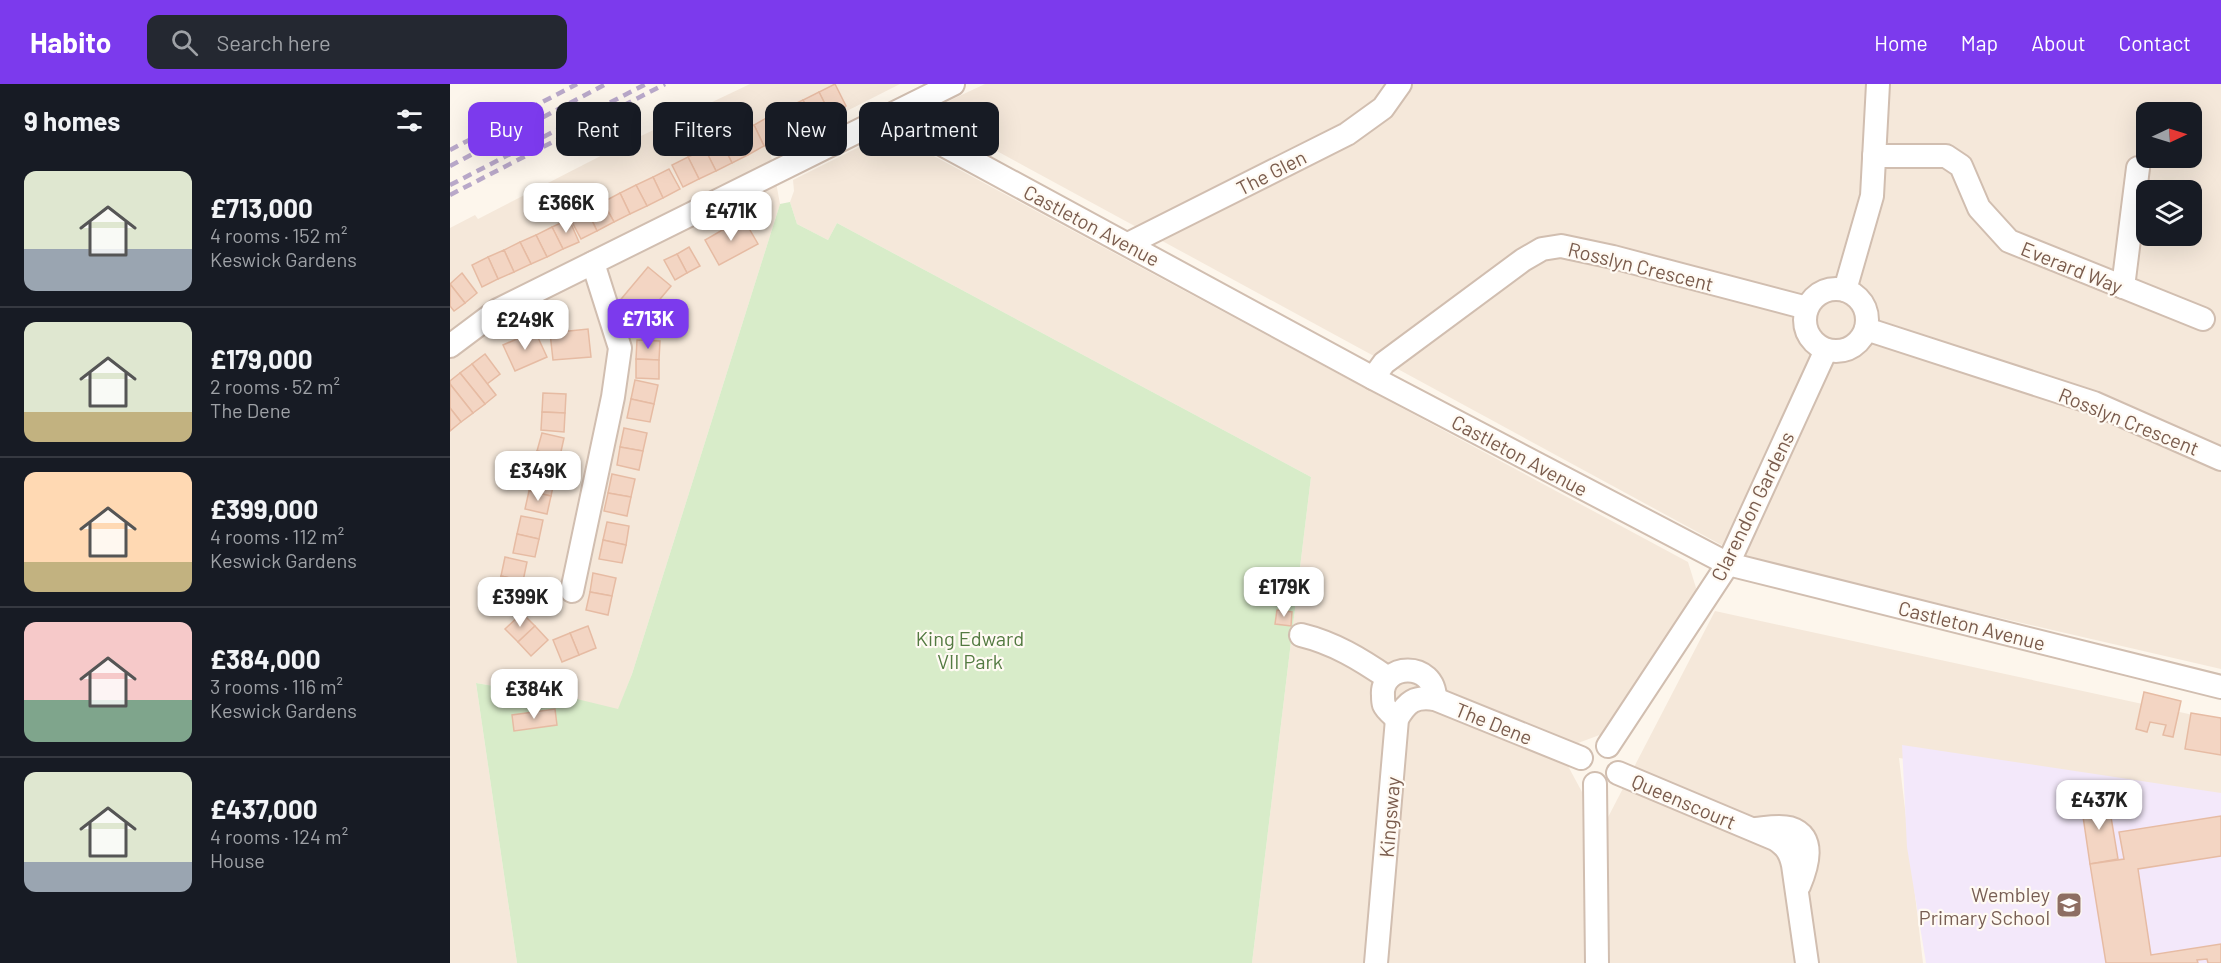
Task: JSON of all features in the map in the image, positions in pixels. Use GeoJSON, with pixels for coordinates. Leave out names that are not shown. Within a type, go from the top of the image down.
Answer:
{"type":"FeatureCollection","features":[{"type":"Feature","properties":{"kind":"street"},"geometry":{"type":"LineString","coordinates":[[918,102],[953,84]]}},
{"type":"Feature","properties":{"kind":"street","name":"The Glen"},"geometry":{"type":"LineString","coordinates":[[1128,244],[1347,134],[1383,108],[1400,84]]}},
{"type":"Feature","properties":{"kind":"street"},"geometry":{"type":"LineString","coordinates":[[1845,290],[1872,196],[1878,84]]}},
{"type":"Feature","properties":{"kind":"street"},"geometry":{"type":"LineString","coordinates":[[450,346],[498,310],[859,131]]}},
{"type":"Feature","properties":{"kind":"street","name":"Castleton Avenue"},"geometry":{"type":"LineString","coordinates":[[964,156],[1373,378],[1728,564],[2221,687]]}},
{"type":"Feature","properties":{"kind":"street","name":"Everard Way"},"geometry":{"type":"LineString","coordinates":[[1874,156],[1946,156],[1961,166],[1979,208],[2009,241],[2203,319]]}},
{"type":"Feature","properties":{"kind":"street"},"geometry":{"type":"LineString","coordinates":[[2123,287],[2138,168]]}},
{"type":"Feature","properties":{"kind":"street","name":"Rosslyn Crescent"},"geometry":{"type":"LineString","coordinates":[[1373,378],[1384,363],[1523,260],[1542,249],[1561,246],[1613,257],[1807,308]]}},
{"type":"Feature","properties":{"kind":"street"},"geometry":{"type":"LineString","coordinates":[[572,591],[613,397],[620,348],[592,263]]}},
{"type":"Feature","properties":{"kind":"street"},"geometry":{"type":"LineString","coordinates":[[1832,289],[1845,290],[1855,295],[1862,303],[1866,313],[1866,329],[1861,339],[1853,347],[1843,351],[1826,350],[1816,345],[1809,337],[1805,327],[1807,308],[1813,298],[1822,292],[1832,289]]}},
{"type":"Feature","properties":{"kind":"street","name":"Rosslyn Crescent"},"geometry":{"type":"LineString","coordinates":[[1866,329],[2094,403],[2221,459]]}},
{"type":"Feature","properties":{"kind":"street","name":"Clarendon Gardens"},"geometry":{"type":"LineString","coordinates":[[1608,746],[1728,564],[1826,350]]}},
{"type":"Feature","properties":{"kind":"street"},"geometry":{"type":"LineString","coordinates":[[1301,635],[1341,648],[1388,678],[1382,689],[1384,705],[1397,719],[1406,705],[1423,697],[1435,699]]}},
{"type":"Feature","properties":{"kind":"street","name":"The Dene"},"geometry":{"type":"LineString","coordinates":[[1388,678],[1402,670],[1418,671],[1428,678],[1435,689],[1435,699],[1581,758]]}},
{"type":"Feature","properties":{"kind":"street","name":"Kingsway"},"geometry":{"type":"LineString","coordinates":[[1376,963],[1397,719]]}},
{"type":"Feature","properties":{"kind":"street"},"geometry":{"type":"LineString","coordinates":[[1608,746],[1618,756],[1620,763],[1618,774],[1608,783],[1595,784],[1582,775],[1581,758],[1590,747],[1608,746]]}},
{"type":"Feature","properties":{"kind":"street","name":"Queenscourt"},"geometry":{"type":"LineString","coordinates":[[1618,774],[1785,845],[1790,853],[1797,890],[1807,963]]}},
{"type":"Feature","properties":{"kind":"street"},"geometry":{"type":"LineString","coordinates":[[1595,784],[1598,963]]}},
{"type":"Feature","properties":{"kind":"shaded area"},"geometry":{"type":"Polygon","coordinates":[[[750,84],[900,84],[865,102],[859,102],[859,105],[847,111],[847,102],[765,102],[765,156],[771,156],[780,204],[632,674],[618,710],[540,691],[524,691],[476,683],[517,963],[450,963],[450,228],[475,215],[478,219],[601,156],[641,156],[641,136],[653,130],[653,156],[753,156],[753,102],[712,102],[750,84]]]}},
{"type":"Feature","properties":{"kind":"shaded area"},"geometry":{"type":"Polygon","coordinates":[[[985,84],[2221,84],[2221,669],[1749,560],[999,152],[999,102],[946,102],[985,84]]]}},
{"type":"Feature","properties":{"kind":"shaded area"},"geometry":{"type":"Polygon","coordinates":[[[859,147],[859,156],[934,156],[1688,562],[1697,591],[1605,733],[1578,743],[1568,766],[1582,792],[1585,963],[1252,963],[1311,477],[837,223],[828,240],[797,224],[790,202],[794,191],[793,180],[841,156],[847,156],[847,153],[859,147]]]}},
{"type":"Feature","properties":{"kind":"shaded area"},"geometry":{"type":"Polygon","coordinates":[[[1715,611],[2221,721],[2221,803],[1899,758],[1923,963],[1610,963],[1604,825],[1715,611]]]}},
{"type":"Feature","properties":{"kind":"shaded area","name":"Wembley Primary School"},"geometry":{"type":"Polygon","coordinates":[[[1902,745],[2221,793],[2221,963],[1926,963],[1907,847],[1902,745]]]}},
{"type":"Feature","properties":{"kind":"green space","name":"King Edward VII Park"},"geometry":{"type":"Polygon","coordinates":[[[790,202],[797,224],[828,240],[837,223],[1311,477],[1252,963],[517,963],[476,683],[524,691],[540,690],[618,709],[632,674],[780,204],[790,202]]]}},
{"type":"Feature","properties":{"kind":"building"},"geometry":{"type":"Polygon","coordinates":[[[835,84],[844,102],[824,102],[819,92],[835,84]]]}},
{"type":"Feature","properties":{"kind":"building"},"geometry":{"type":"Polygon","coordinates":[[[819,92],[824,102],[804,102],[803,100],[819,92]]]}},
{"type":"Feature","properties":{"kind":"building"},"geometry":{"type":"Polygon","coordinates":[[[765,119],[765,146],[764,146],[754,125],[765,119]]]}},
{"type":"Feature","properties":{"kind":"building"},"geometry":{"type":"Polygon","coordinates":[[[753,126],[764,146],[753,152],[753,126]]]}},
{"type":"Feature","properties":{"kind":"building"},"geometry":{"type":"Polygon","coordinates":[[[708,156],[728,156],[732,163],[716,171],[708,156]]]}},
{"type":"Feature","properties":{"kind":"building"},"geometry":{"type":"Polygon","coordinates":[[[708,156],[716,171],[699,179],[688,157],[708,156]]]}},
{"type":"Feature","properties":{"kind":"building"},"geometry":{"type":"Polygon","coordinates":[[[728,156],[746,156],[732,163],[728,156]]]}},
{"type":"Feature","properties":{"kind":"building"},"geometry":{"type":"Polygon","coordinates":[[[688,157],[699,179],[683,187],[672,165],[688,157]]]}},
{"type":"Feature","properties":{"kind":"building"},"geometry":{"type":"Polygon","coordinates":[[[669,169],[680,189],[663,198],[653,177],[669,169]]]}},
{"type":"Feature","properties":{"kind":"building"},"geometry":{"type":"Polygon","coordinates":[[[653,177],[663,198],[647,206],[636,185],[653,177]]]}},
{"type":"Feature","properties":{"kind":"building"},"geometry":{"type":"Polygon","coordinates":[[[636,185],[647,206],[630,214],[620,193],[636,185]]]}},
{"type":"Feature","properties":{"kind":"building"},"geometry":{"type":"Polygon","coordinates":[[[620,193],[630,214],[614,222],[603,202],[620,193]]]}},
{"type":"Feature","properties":{"kind":"building"},"geometry":{"type":"Polygon","coordinates":[[[603,202],[614,222],[597,231],[587,210],[603,202]]]}},
{"type":"Feature","properties":{"kind":"building"},"geometry":{"type":"Polygon","coordinates":[[[587,210],[597,231],[581,239],[570,218],[587,210]]]}},
{"type":"Feature","properties":{"kind":"building"},"geometry":{"type":"Polygon","coordinates":[[[743,218],[758,244],[719,265],[705,240],[743,218]]]}},
{"type":"Feature","properties":{"kind":"building"},"geometry":{"type":"Polygon","coordinates":[[[569,219],[579,242],[563,249],[552,227],[569,219]]]}},
{"type":"Feature","properties":{"kind":"building"},"geometry":{"type":"Polygon","coordinates":[[[552,227],[563,249],[547,257],[536,235],[552,227]]]}},
{"type":"Feature","properties":{"kind":"building"},"geometry":{"type":"Polygon","coordinates":[[[536,235],[547,257],[531,264],[520,242],[536,235]]]}},
{"type":"Feature","properties":{"kind":"building"},"geometry":{"type":"Polygon","coordinates":[[[520,242],[531,264],[514,272],[504,250],[520,242]]]}},
{"type":"Feature","properties":{"kind":"building"},"geometry":{"type":"Polygon","coordinates":[[[689,247],[700,266],[687,273],[677,254],[689,247]]]}},
{"type":"Feature","properties":{"kind":"building"},"geometry":{"type":"Polygon","coordinates":[[[504,250],[514,272],[498,279],[488,257],[504,250]]]}},
{"type":"Feature","properties":{"kind":"building"},"geometry":{"type":"Polygon","coordinates":[[[677,254],[687,273],[675,280],[664,260],[677,254]]]}},
{"type":"Feature","properties":{"kind":"building"},"geometry":{"type":"Polygon","coordinates":[[[488,257],[498,279],[482,287],[472,265],[488,257]]]}},
{"type":"Feature","properties":{"kind":"building"},"geometry":{"type":"Polygon","coordinates":[[[648,267],[671,286],[640,323],[617,304],[648,267]]]}},
{"type":"Feature","properties":{"kind":"building"},"geometry":{"type":"Polygon","coordinates":[[[462,273],[477,293],[465,303],[450,284],[462,273]]]}},
{"type":"Feature","properties":{"kind":"building"},"geometry":{"type":"Polygon","coordinates":[[[450,284],[465,303],[454,311],[450,306],[450,284]]]}},
{"type":"Feature","properties":{"kind":"building"},"geometry":{"type":"Polygon","coordinates":[[[588,329],[591,357],[553,360],[550,333],[588,329]]]}},
{"type":"Feature","properties":{"kind":"building"},"geometry":{"type":"Polygon","coordinates":[[[535,331],[547,357],[515,371],[503,345],[535,331]]]}},
{"type":"Feature","properties":{"kind":"building"},"geometry":{"type":"Polygon","coordinates":[[[637,340],[660,341],[659,360],[636,359],[637,340]]]}},
{"type":"Feature","properties":{"kind":"building"},"geometry":{"type":"Polygon","coordinates":[[[485,354],[500,374],[487,384],[472,364],[485,354]]]}},
{"type":"Feature","properties":{"kind":"building"},"geometry":{"type":"Polygon","coordinates":[[[636,359],[659,360],[659,379],[636,378],[636,359]]]}},
{"type":"Feature","properties":{"kind":"building"},"geometry":{"type":"Polygon","coordinates":[[[472,364],[496,395],[485,404],[460,373],[472,364]]]}},
{"type":"Feature","properties":{"kind":"building"},"geometry":{"type":"Polygon","coordinates":[[[460,373],[485,404],[473,413],[450,384],[450,381],[460,373]]]}},
{"type":"Feature","properties":{"kind":"building"},"geometry":{"type":"Polygon","coordinates":[[[635,380],[658,385],[654,404],[631,399],[635,380]]]}},
{"type":"Feature","properties":{"kind":"building"},"geometry":{"type":"Polygon","coordinates":[[[450,384],[473,413],[461,422],[450,408],[450,384]]]}},
{"type":"Feature","properties":{"kind":"building"},"geometry":{"type":"Polygon","coordinates":[[[543,393],[566,394],[565,413],[542,412],[543,393]]]}},
{"type":"Feature","properties":{"kind":"building"},"geometry":{"type":"Polygon","coordinates":[[[631,399],[654,404],[650,422],[627,418],[631,399]]]}},
{"type":"Feature","properties":{"kind":"building"},"geometry":{"type":"Polygon","coordinates":[[[450,408],[461,422],[450,431],[450,408]]]}},
{"type":"Feature","properties":{"kind":"building"},"geometry":{"type":"Polygon","coordinates":[[[542,412],[565,413],[564,432],[541,430],[542,412]]]}},
{"type":"Feature","properties":{"kind":"building"},"geometry":{"type":"Polygon","coordinates":[[[624,428],[647,433],[643,451],[620,447],[624,428]]]}},
{"type":"Feature","properties":{"kind":"building"},"geometry":{"type":"Polygon","coordinates":[[[542,433],[564,438],[560,456],[537,451],[542,433]]]}},
{"type":"Feature","properties":{"kind":"building"},"geometry":{"type":"Polygon","coordinates":[[[620,447],[643,451],[639,470],[617,465],[620,447]]]}},
{"type":"Feature","properties":{"kind":"building"},"geometry":{"type":"Polygon","coordinates":[[[537,451],[560,456],[556,475],[534,470],[537,451]]]}},
{"type":"Feature","properties":{"kind":"building"},"geometry":{"type":"Polygon","coordinates":[[[533,473],[555,477],[551,496],[529,491],[533,473]]]}},
{"type":"Feature","properties":{"kind":"building"},"geometry":{"type":"Polygon","coordinates":[[[612,474],[635,479],[631,497],[608,493],[612,474]]]}},
{"type":"Feature","properties":{"kind":"building"},"geometry":{"type":"Polygon","coordinates":[[[529,491],[551,496],[547,514],[525,509],[529,491]]]}},
{"type":"Feature","properties":{"kind":"building"},"geometry":{"type":"Polygon","coordinates":[[[608,493],[631,497],[627,516],[604,511],[608,493]]]}},
{"type":"Feature","properties":{"kind":"building"},"geometry":{"type":"Polygon","coordinates":[[[521,516],[543,520],[539,539],[517,534],[521,516]]]}},
{"type":"Feature","properties":{"kind":"building"},"geometry":{"type":"Polygon","coordinates":[[[607,522],[629,526],[626,545],[603,540],[607,522]]]}},
{"type":"Feature","properties":{"kind":"building"},"geometry":{"type":"Polygon","coordinates":[[[517,534],[539,539],[535,557],[513,553],[517,534]]]}},
{"type":"Feature","properties":{"kind":"building"},"geometry":{"type":"Polygon","coordinates":[[[603,540],[626,545],[622,563],[599,559],[603,540]]]}},
{"type":"Feature","properties":{"kind":"building"},"geometry":{"type":"Polygon","coordinates":[[[505,557],[527,562],[523,581],[501,576],[505,557]]]}},
{"type":"Feature","properties":{"kind":"building"},"geometry":{"type":"Polygon","coordinates":[[[593,573],[616,578],[612,596],[590,592],[593,573]]]}},
{"type":"Feature","properties":{"kind":"building"},"geometry":{"type":"Polygon","coordinates":[[[501,576],[523,581],[519,599],[497,594],[501,576]]]}},
{"type":"Feature","properties":{"kind":"building"},"geometry":{"type":"Polygon","coordinates":[[[590,592],[612,596],[608,615],[586,610],[590,592]]]}},
{"type":"Feature","properties":{"kind":"building"},"geometry":{"type":"Polygon","coordinates":[[[1277,610],[1292,612],[1291,626],[1275,624],[1277,610]]]}},
{"type":"Feature","properties":{"kind":"building"},"geometry":{"type":"Polygon","coordinates":[[[522,613],[535,626],[518,642],[505,629],[522,613]]]}},
{"type":"Feature","properties":{"kind":"building"},"geometry":{"type":"Polygon","coordinates":[[[535,626],[548,640],[531,656],[518,642],[535,626]]]}},
{"type":"Feature","properties":{"kind":"building"},"geometry":{"type":"Polygon","coordinates":[[[588,626],[596,648],[579,655],[570,633],[588,626]]]}},
{"type":"Feature","properties":{"kind":"building"},"geometry":{"type":"Polygon","coordinates":[[[570,633],[579,655],[562,662],[553,640],[570,633]]]}},
{"type":"Feature","properties":{"kind":"building"},"geometry":{"type":"Polygon","coordinates":[[[2144,692],[2181,701],[2173,737],[2163,735],[2166,725],[2150,722],[2147,732],[2136,729],[2144,692]]]}},
{"type":"Feature","properties":{"kind":"building"},"geometry":{"type":"Polygon","coordinates":[[[555,709],[557,725],[514,731],[512,715],[555,709]]]}},
{"type":"Feature","properties":{"kind":"building"},"geometry":{"type":"Polygon","coordinates":[[[2191,713],[2221,718],[2221,755],[2185,749],[2191,713]]]}},
{"type":"Feature","properties":{"kind":"building"},"geometry":{"type":"Polygon","coordinates":[[[2108,799],[2118,859],[2090,864],[2081,803],[2108,799]]]}},
{"type":"Feature","properties":{"kind":"building"},"geometry":{"type":"Polygon","coordinates":[[[2221,816],[2221,856],[2138,869],[2151,955],[2221,944],[2221,963],[2208,963],[2207,959],[2197,960],[2198,963],[2106,963],[2090,864],[2124,859],[2119,832],[2221,816]]]}},
{"type":"Feature","properties":{"kind":"railway"},"geometry":{"type":"LineString","coordinates":[[450,150],[577,84]]}},
{"type":"Feature","properties":{"kind":"railway"},"geometry":{"type":"LineString","coordinates":[[450,166],[606,84]]}},
{"type":"Feature","properties":{"kind":"railway"},"geometry":{"type":"LineString","coordinates":[[450,185],[646,84]]}},
{"type":"Feature","properties":{"kind":"railway"},"geometry":{"type":"LineString","coordinates":[[450,195],[665,84]]}},
{"type":"Feature","properties":{"kind":"place","name":"Wembley Primary School"},"geometry":{"type":"Point","coordinates":[2069,905]}}]}
